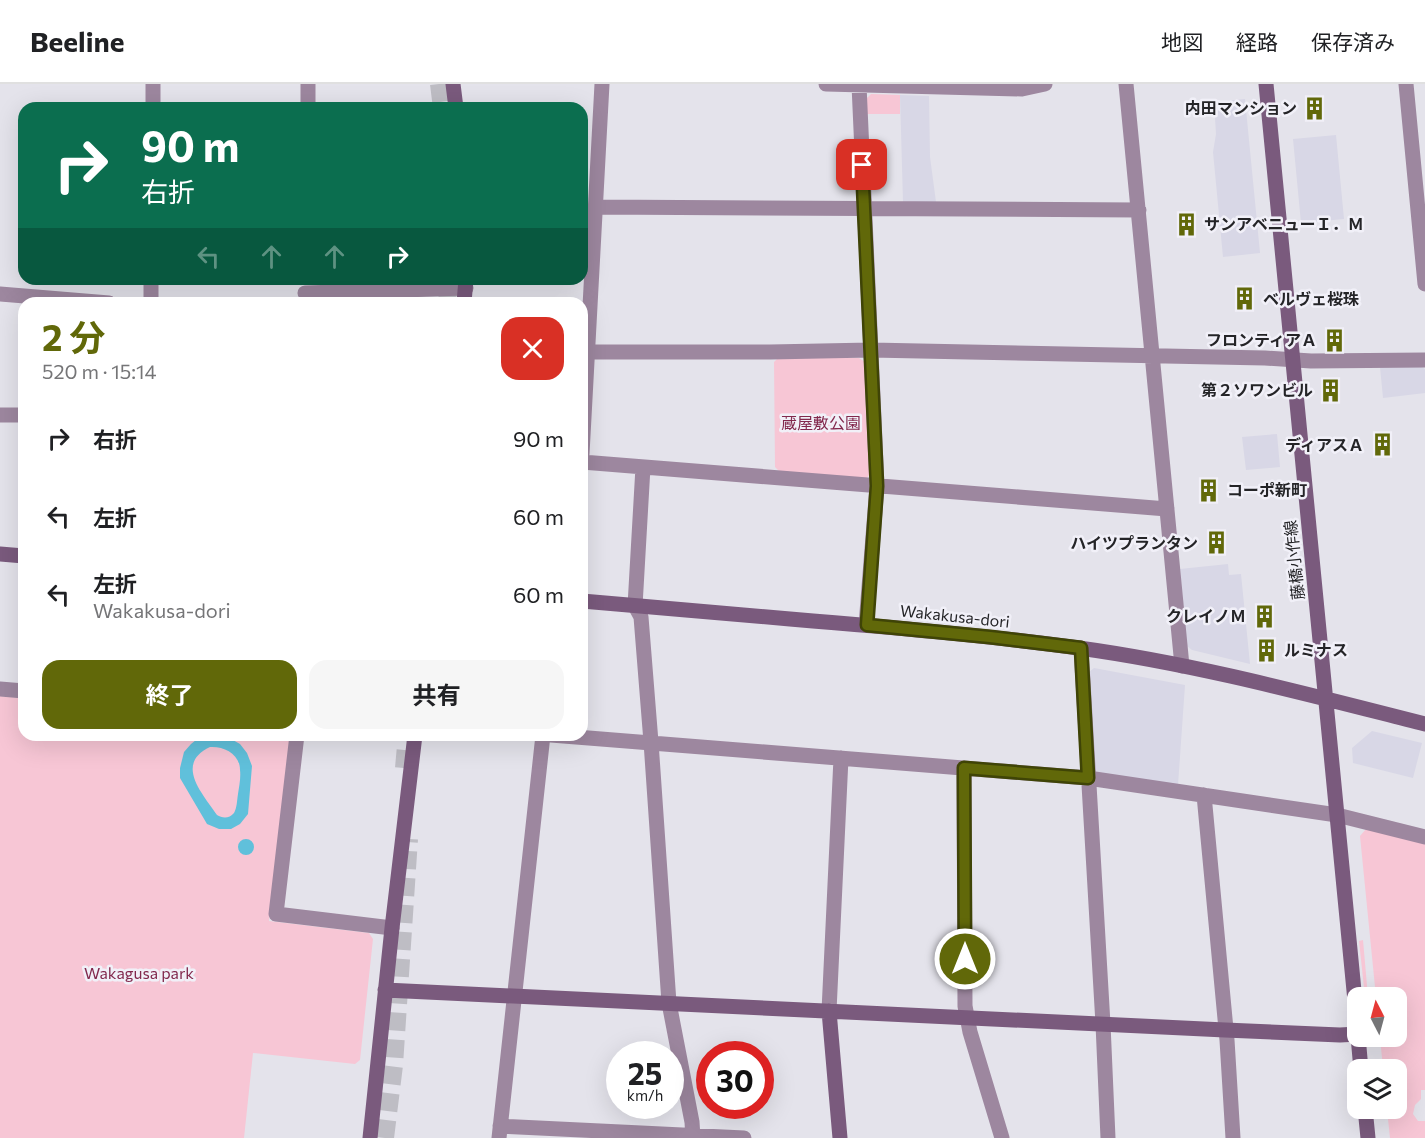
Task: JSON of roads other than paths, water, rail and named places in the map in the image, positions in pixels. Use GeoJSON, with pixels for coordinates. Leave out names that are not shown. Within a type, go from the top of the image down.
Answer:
{"type":"FeatureCollection","features":[{"type":"Feature","properties":{"kind":"street"},"geometry":{"type":"LineString","coordinates":[[153,84],[153,102]]}},
{"type":"Feature","properties":{"kind":"street"},"geometry":{"type":"LineString","coordinates":[[308,84],[308,102]]}},
{"type":"Feature","properties":{"kind":"street"},"geometry":{"type":"LineString","coordinates":[[453,84],[455,102]]}},
{"type":"Feature","properties":{"kind":"street"},"geometry":{"type":"LineString","coordinates":[[588,334],[602,84]]}},
{"type":"Feature","properties":{"kind":"street"},"geometry":{"type":"LineString","coordinates":[[826,84],[1022,89],[1045,84]]}},
{"type":"Feature","properties":{"kind":"street"},"geometry":{"type":"LineString","coordinates":[[1126,84],[1182,666]]}},
{"type":"Feature","properties":{"kind":"street","name":"藤橋小作線"},"geometry":{"type":"LineString","coordinates":[[1266,84],[1353,987]]}},
{"type":"Feature","properties":{"kind":"street"},"geometry":{"type":"LineString","coordinates":[[1406,84],[1420,177],[1425,284]]}},
{"type":"Feature","properties":{"kind":"street"},"geometry":{"type":"LineString","coordinates":[[859,85],[877,486],[867,625]]}},
{"type":"Feature","properties":{"kind":"street"},"geometry":{"type":"LineString","coordinates":[[595,207],[1138,210]]}},
{"type":"Feature","properties":{"kind":"street"},"geometry":{"type":"LineString","coordinates":[[305,292],[466,290]]}},
{"type":"Feature","properties":{"kind":"street"},"geometry":{"type":"LineString","coordinates":[[0,294],[36,297]]}},
{"type":"Feature","properties":{"kind":"street"},"geometry":{"type":"LineString","coordinates":[[588,352],[871,350],[1152,355],[1311,361],[1425,360]]}},
{"type":"Feature","properties":{"kind":"street"},"geometry":{"type":"LineString","coordinates":[[0,415],[18,415]]}},
{"type":"Feature","properties":{"kind":"street"},"geometry":{"type":"LineString","coordinates":[[588,462],[1167,509]]}},
{"type":"Feature","properties":{"kind":"street"},"geometry":{"type":"LineString","coordinates":[[643,467],[635,606],[641,617],[669,1003],[693,1137]]}},
{"type":"Feature","properties":{"kind":"street"},"geometry":{"type":"LineString","coordinates":[[0,554],[18,556]]}},
{"type":"Feature","properties":{"kind":"street","name":"Wakakusa-dori"},"geometry":{"type":"LineString","coordinates":[[588,602],[867,625],[1081,648],[1182,666],[1293,690],[1425,724]]}},
{"type":"Feature","properties":{"kind":"street"},"geometry":{"type":"LineString","coordinates":[[1081,648],[1108,1138]]}},
{"type":"Feature","properties":{"kind":"street"},"geometry":{"type":"LineString","coordinates":[[0,689],[18,690]]}},
{"type":"Feature","properties":{"kind":"street"},"geometry":{"type":"LineString","coordinates":[[588,738],[1088,778],[1337,815],[1425,837]]}},
{"type":"Feature","properties":{"kind":"street"},"geometry":{"type":"LineString","coordinates":[[296,741],[276,914],[392,928]]}},
{"type":"Feature","properties":{"kind":"street"},"geometry":{"type":"LineString","coordinates":[[370,1138],[414,741]]}},
{"type":"Feature","properties":{"kind":"street"},"geometry":{"type":"LineString","coordinates":[[542,741],[499,1132],[744,1138]]}},
{"type":"Feature","properties":{"kind":"street"},"geometry":{"type":"LineString","coordinates":[[840,1138],[829,1011],[841,758]]}},
{"type":"Feature","properties":{"kind":"street"},"geometry":{"type":"LineString","coordinates":[[964,768],[966,1017],[1002,1138]]}},
{"type":"Feature","properties":{"kind":"street"},"geometry":{"type":"LineString","coordinates":[[1204,795],[1233,1138]]}},
{"type":"Feature","properties":{"kind":"street"},"geometry":{"type":"LineString","coordinates":[[385,990],[1347,1035]]}},
{"type":"Feature","properties":{"kind":"street"},"geometry":{"type":"LineString","coordinates":[[1366,1119],[1368,1138]]}},
{"type":"Feature","properties":{"kind":"water"},"geometry":{"type":"Polygon","coordinates":[[[195,741],[235,741],[247,753],[252,766],[248,814],[240,824],[231,829],[219,829],[207,824],[180,778],[184,752],[195,741]],[[210,747],[199,754],[194,762],[193,770],[199,789],[217,815],[223,817],[234,813],[240,779],[239,764],[234,755],[226,750],[210,747]]]}},
{"type":"Feature","properties":{"kind":"water"},"geometry":{"type":"Polygon","coordinates":[[[246,839],[252,841],[254,847],[252,853],[246,855],[240,853],[238,847],[240,841],[246,839]]]}},
{"type":"Feature","properties":{"kind":"tunnel"},"geometry":{"type":"LineString","coordinates":[[439,84],[441,102]]}},
{"type":"Feature","properties":{"kind":"tunnel"},"geometry":{"type":"LineString","coordinates":[[448,285],[448,297]]}},
{"type":"Feature","properties":{"kind":"tunnel"},"geometry":{"type":"LineString","coordinates":[[404,768],[406,741]]}},
{"type":"Feature","properties":{"kind":"tunnel"},"geometry":{"type":"LineString","coordinates":[[385,1138],[394,1065],[409,839]]}},
{"type":"Feature","properties":{"kind":"place","name":"内田マンション"},"geometry":{"type":"Point","coordinates":[1315,108]}},
{"type":"Feature","properties":{"kind":"place","name":"サンアベニューＩ．Ｍ"},"geometry":{"type":"Point","coordinates":[1186,224]}},
{"type":"Feature","properties":{"kind":"place","name":"ベルヴェ桜珠"},"geometry":{"type":"Point","coordinates":[1245,299]}},
{"type":"Feature","properties":{"kind":"place","name":"フロンティアＡ"},"geometry":{"type":"Point","coordinates":[1335,340]}},
{"type":"Feature","properties":{"kind":"place","name":"第２ソワンビル"},"geometry":{"type":"Point","coordinates":[1331,390]}},
{"type":"Feature","properties":{"kind":"place","name":"ディアスＡ"},"geometry":{"type":"Point","coordinates":[1382,445]}},
{"type":"Feature","properties":{"kind":"place","name":"コーポ新町"},"geometry":{"type":"Point","coordinates":[1209,490]}},
{"type":"Feature","properties":{"kind":"place","name":"ハイツプランタン"},"geometry":{"type":"Point","coordinates":[1216,543]}},
{"type":"Feature","properties":{"kind":"place","name":"クレイノＭ"},"geometry":{"type":"Point","coordinates":[1264,616]}},
{"type":"Feature","properties":{"kind":"place","name":"ルミナス"},"geometry":{"type":"Point","coordinates":[1266,650]}},
{"type":"Feature","properties":{"kind":"park label","name":"蔵屋敷公園"},"geometry":{"type":"Point","coordinates":[821,423]}},
{"type":"Feature","properties":{"kind":"park label","name":"Wakagusa park"},"geometry":{"type":"Point","coordinates":[139,973]}}]}
